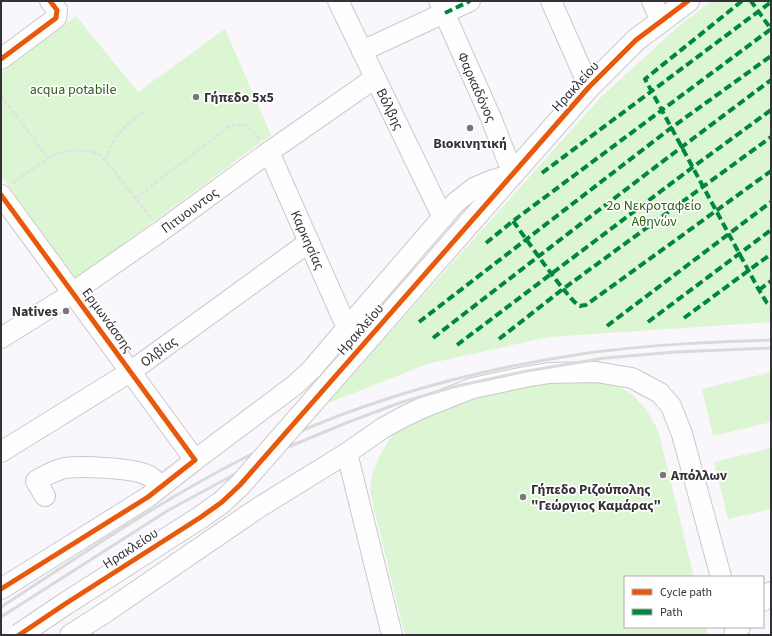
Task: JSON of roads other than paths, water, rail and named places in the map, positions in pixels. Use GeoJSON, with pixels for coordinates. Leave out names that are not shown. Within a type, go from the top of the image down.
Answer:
{"type":"FeatureCollection","features":[{"type":"Feature","properties":{"kind":"main road","name":"Ηρακλείου"},"geometry":{"type":"LineString","coordinates":[[19,635],[201,517],[222,502],[240,485],[589,87],[636,40],[688,1]]}},
{"type":"Feature","properties":{"kind":"street","name":"Βόλβης"},"geometry":{"type":"LineString","coordinates":[[338,1],[443,218]]}},
{"type":"Feature","properties":{"kind":"street"},"geometry":{"type":"LineString","coordinates":[[362,51],[442,7],[470,1]]}},
{"type":"Feature","properties":{"kind":"street"},"geometry":{"type":"LineString","coordinates":[[551,1],[589,87]]}},
{"type":"Feature","properties":{"kind":"street"},"geometry":{"type":"LineString","coordinates":[[652,1],[661,21]]}},
{"type":"Feature","properties":{"kind":"street"},"geometry":{"type":"LineString","coordinates":[[1,59],[56,18],[54,5]]}},
{"type":"Feature","properties":{"kind":"street","name":"Φαρκαδόνος"},"geometry":{"type":"LineString","coordinates":[[442,7],[491,118],[513,174]]}},
{"type":"Feature","properties":{"kind":"street","name":"Πιτυουντος"},"geometry":{"type":"LineString","coordinates":[[1,338],[73,293],[375,78]]}},
{"type":"Feature","properties":{"kind":"street","name":"Καρκησίας"},"geometry":{"type":"LineString","coordinates":[[269,152],[347,328]]}},
{"type":"Feature","properties":{"kind":"street","name":"Ηρακλείου"},"geometry":{"type":"LineString","coordinates":[[1,589],[148,497],[295,385],[312,369],[455,203],[474,188],[492,180],[513,174]]}},
{"type":"Feature","properties":{"kind":"street","name":"Ερμωνάσσης"},"geometry":{"type":"LineString","coordinates":[[3,196],[195,460]]}},
{"type":"Feature","properties":{"kind":"street","name":"Ολβίας"},"geometry":{"type":"LineString","coordinates":[[1,452],[130,372],[309,242]]}},
{"type":"Feature","properties":{"kind":"street"},"geometry":{"type":"LineString","coordinates":[[70,635],[258,508],[347,453],[403,416],[474,388],[525,376],[549,373],[596,372],[632,378],[660,393],[671,406],[682,434],[721,576]]}},
{"type":"Feature","properties":{"kind":"street"},"geometry":{"type":"LineString","coordinates":[[347,453],[392,635]]}},
{"type":"Feature","properties":{"kind":"street"},"geometry":{"type":"LineString","coordinates":[[45,496],[36,481],[48,474],[62,469],[84,467],[129,470],[147,474],[161,486]]}},
{"type":"Feature","properties":{"kind":"street"},"geometry":{"type":"LineString","coordinates":[[764,600],[771,592]]}},
{"type":"Feature","properties":{"kind":"railway"},"geometry":{"type":"LineString","coordinates":[[1,607],[183,491],[282,439],[354,410],[423,388],[493,370],[563,357],[594,352],[646,347],[771,340]]}},
{"type":"Feature","properties":{"kind":"railway"},"geometry":{"type":"LineString","coordinates":[[1,617],[167,511],[224,480],[288,447],[402,402],[457,386],[527,371],[605,358],[676,352],[771,348]]}},
{"type":"Feature","properties":{"kind":"place","name":"Γήπεδο 5x5"},"geometry":{"type":"Point","coordinates":[196,97]}},
{"type":"Feature","properties":{"kind":"place","name":"Βιοκινητική"},"geometry":{"type":"Point","coordinates":[470,128]}},
{"type":"Feature","properties":{"kind":"place","name":"Natives"},"geometry":{"type":"Point","coordinates":[66,311]}},
{"type":"Feature","properties":{"kind":"place","name":"Απόλλων"},"geometry":{"type":"Point","coordinates":[663,475]}},
{"type":"Feature","properties":{"kind":"place","name":"Γήπεδο Ριζούπολης \"Γεώργιος Καμάρας\""},"geometry":{"type":"Point","coordinates":[523,497]}},
{"type":"Feature","properties":{"kind":"park label","name":"acqua potabile"},"geometry":{"type":"Point","coordinates":[73,89]}},
{"type":"Feature","properties":{"kind":"park label","name":"2ο Νεκροταφείο Αθηνών"},"geometry":{"type":"Point","coordinates":[654,214]}}]}
